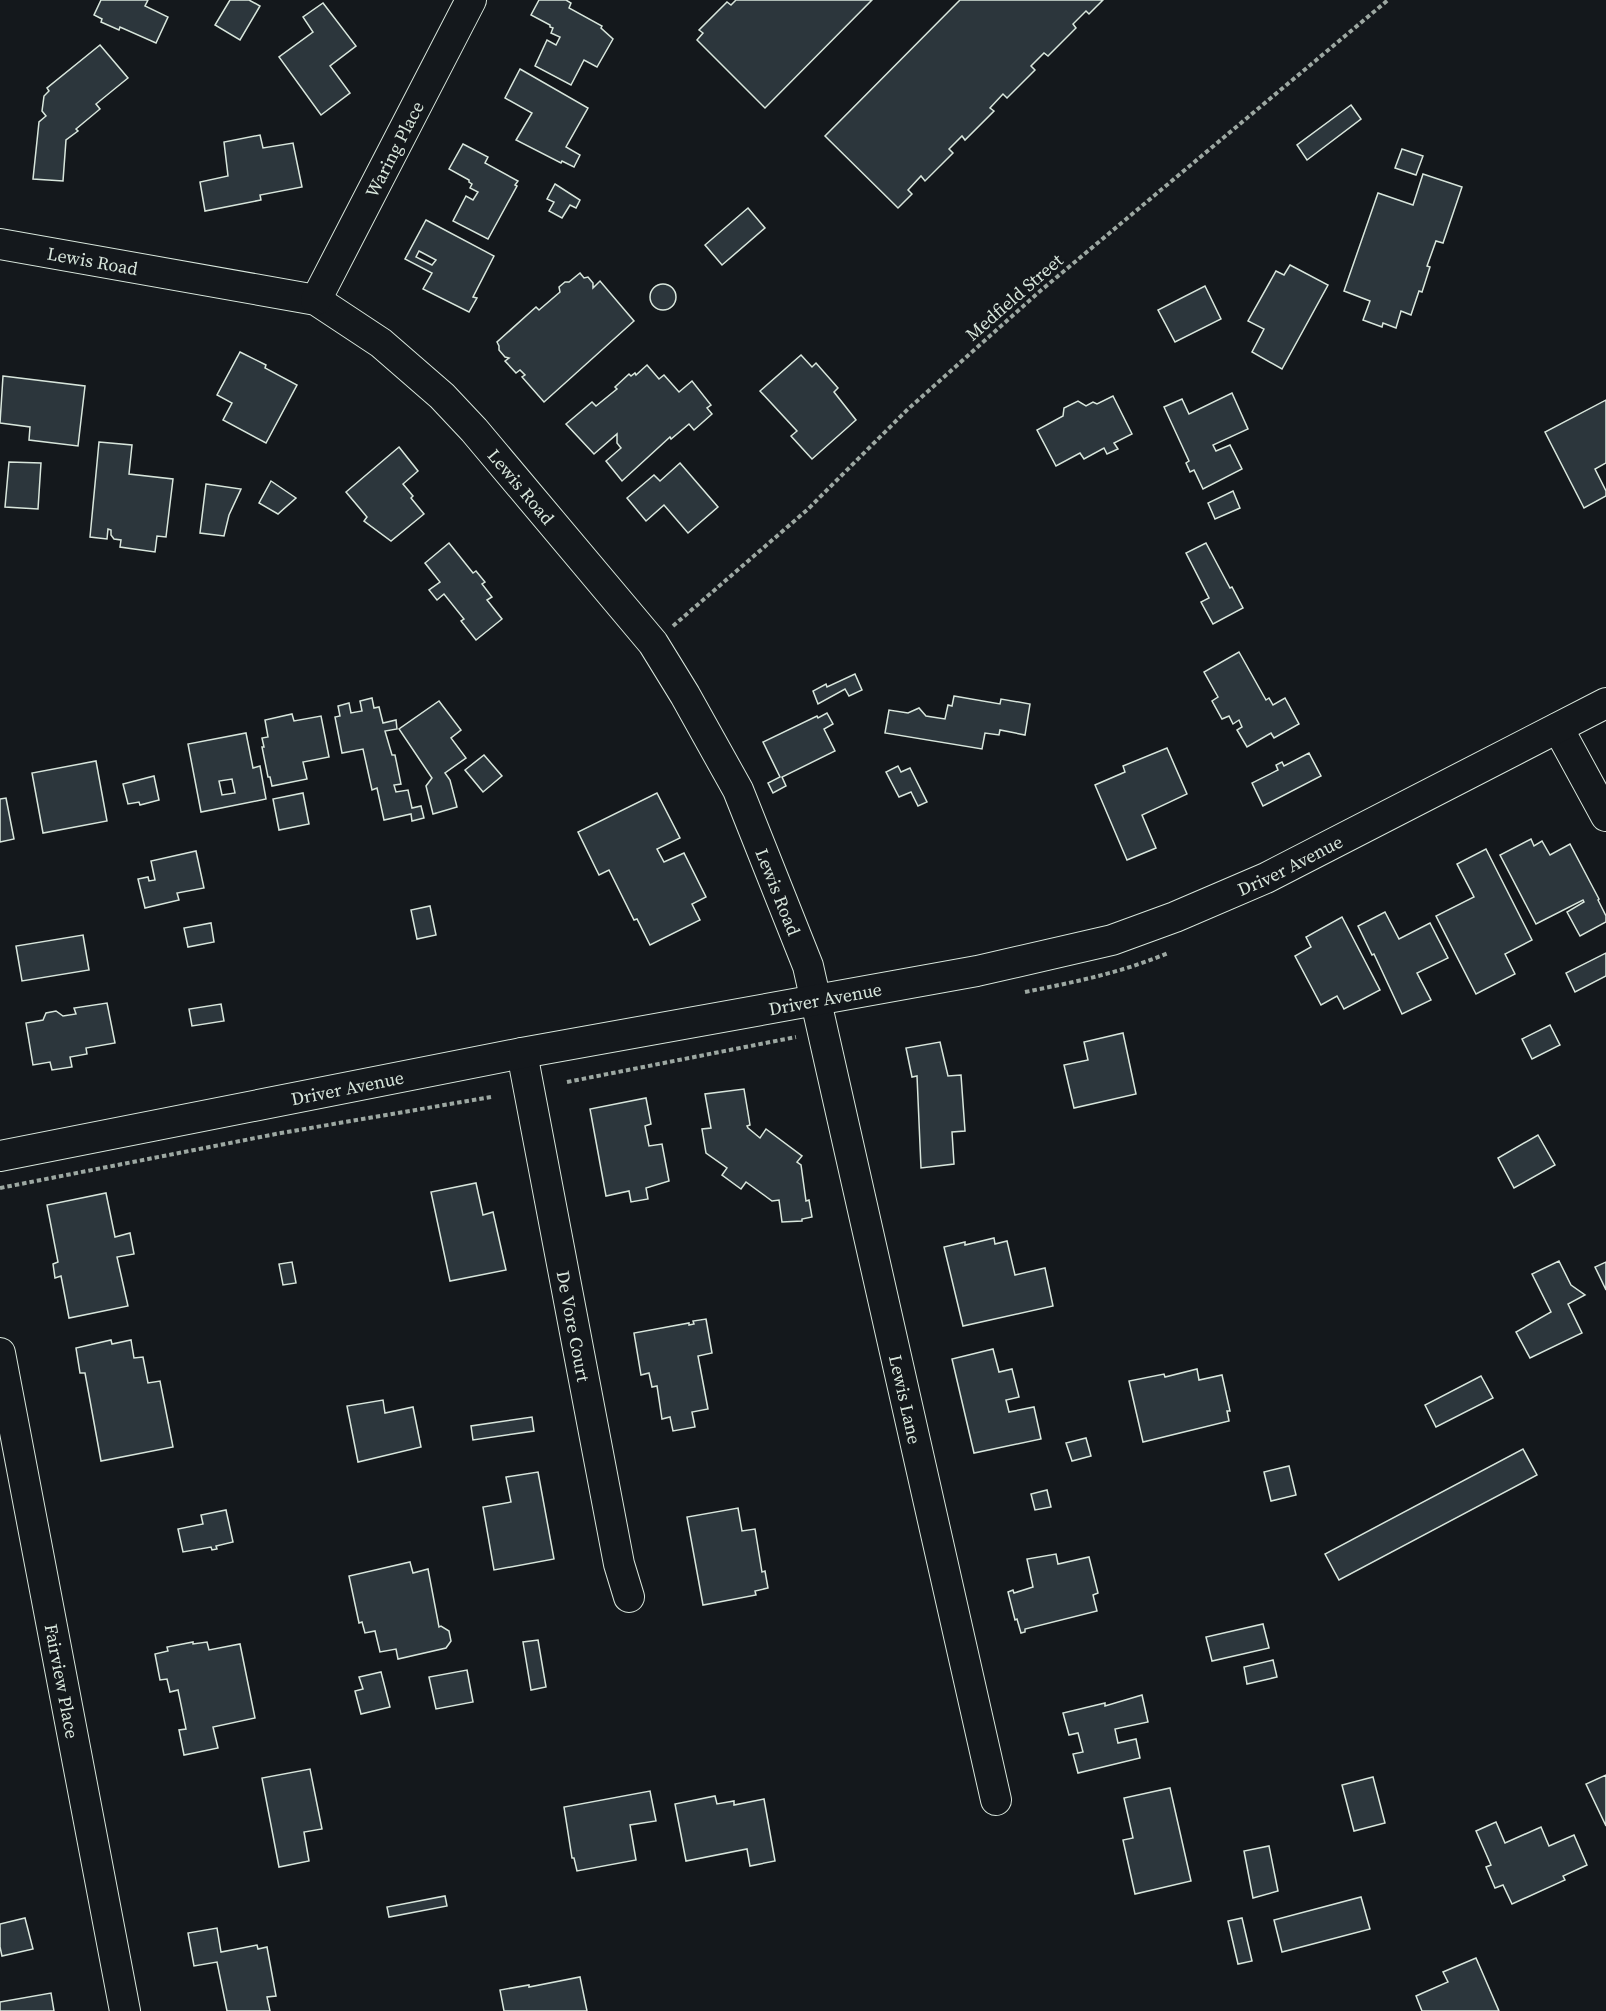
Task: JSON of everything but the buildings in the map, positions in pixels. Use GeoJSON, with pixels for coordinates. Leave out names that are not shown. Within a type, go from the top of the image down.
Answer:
{"type":"FeatureCollection","features":[{"type":"Feature","properties":{"kind":"street","name":"Waring Place"},"geometry":{"type":"LineString","coordinates":[[316,300],[471,0]]}},
{"type":"Feature","properties":{"kind":"street","name":"Lewis Road"},"geometry":{"type":"LineString","coordinates":[[0,244],[316,300],[381,343],[442,396],[474,430],[653,643],[738,790],[808,966],[816,1000]]}},
{"type":"Feature","properties":{"kind":"street","name":"Driver Avenue"},"geometry":{"type":"LineString","coordinates":[[0,1156],[522,1053],[978,971],[1112,940],[1175,918],[1266,878],[1606,703]]}},
{"type":"Feature","properties":{"kind":"street"},"geometry":{"type":"LineString","coordinates":[[1558,728],[1606,816]]}},
{"type":"Feature","properties":{"kind":"street","name":"Lewis Lane"},"geometry":{"type":"LineString","coordinates":[[816,1000],[996,1800]]}},
{"type":"Feature","properties":{"kind":"street","name":"De Vore Court"},"geometry":{"type":"LineString","coordinates":[[522,1053],[619,1564],[629,1597]]}},
{"type":"Feature","properties":{"kind":"street","name":"Fairview Place"},"geometry":{"type":"LineString","coordinates":[[0,1353],[125,2011]]}},
{"type":"Feature","properties":{"kind":"path","name":"Medfield Street"},"geometry":{"type":"LineString","coordinates":[[671,628],[807,510],[908,409],[1039,292],[1388,0]]}},
{"type":"Feature","properties":{"kind":"path"},"geometry":{"type":"LineString","coordinates":[[567,1082],[796,1037]]}},
{"type":"Feature","properties":{"kind":"path"},"geometry":{"type":"LineString","coordinates":[[0,1188],[281,1133],[491,1097]]}}]}
